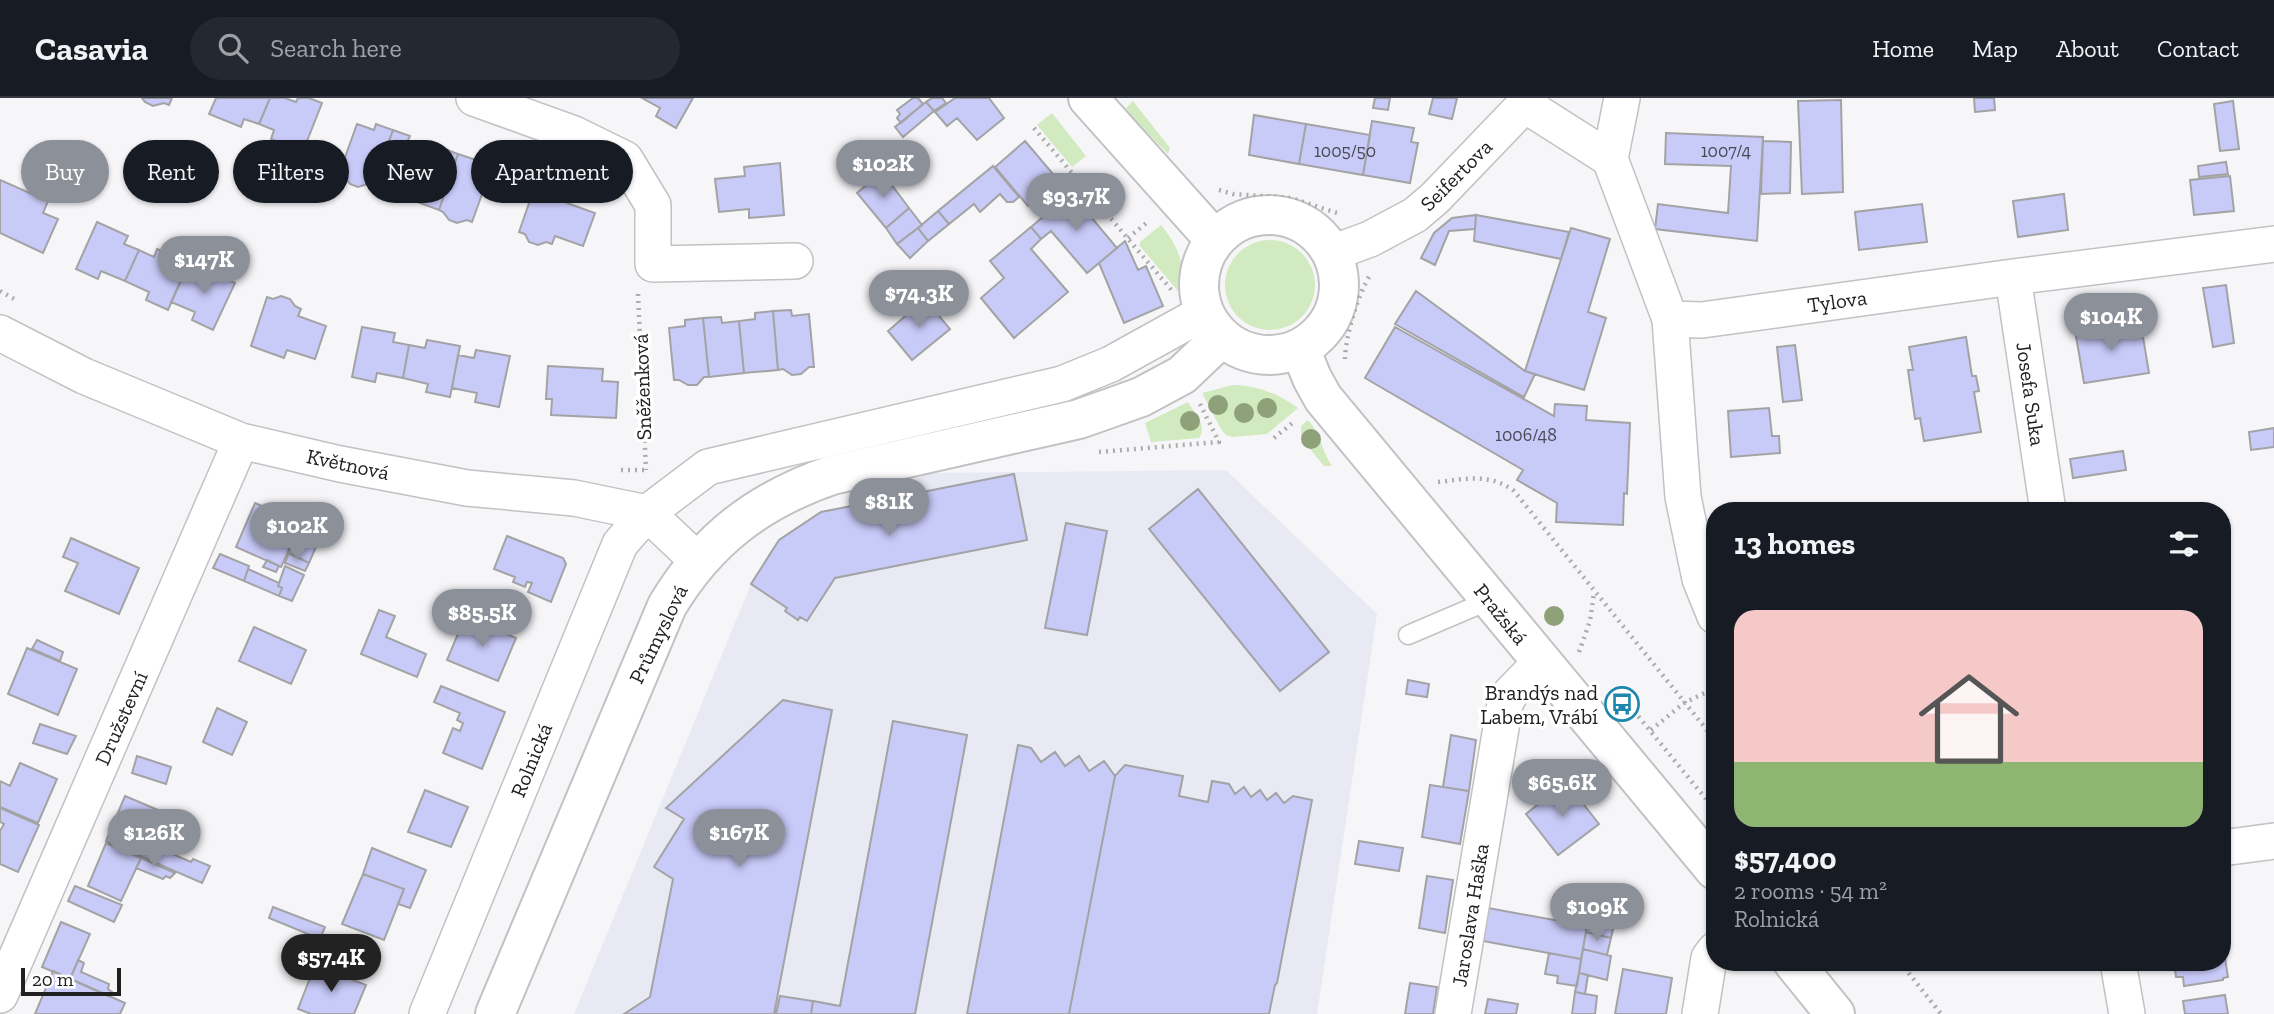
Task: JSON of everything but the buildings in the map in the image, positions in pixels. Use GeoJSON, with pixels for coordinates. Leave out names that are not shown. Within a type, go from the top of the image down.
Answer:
{"type":"FeatureCollection","features":[{"type":"Feature","properties":{"kind":"main road"},"geometry":{"type":"LineString","coordinates":[[1088,98],[1215,240]]}},
{"type":"Feature","properties":{"kind":"main road"},"geometry":{"type":"LineString","coordinates":[[1270,215],[1300,222],[1324,240],[1332,253],[1339,284],[1336,307],[1325,328],[1300,348],[1284,354],[1259,354],[1235,346],[1213,324],[1200,297],[1200,275],[1207,253],[1215,240],[1240,222],[1270,215]]}},
{"type":"Feature","properties":{"kind":"main road","name":"Průmyslová"},"geometry":{"type":"LineString","coordinates":[[495,1014],[667,606],[698,561],[722,536],[749,514],[804,484],[832,475],[1079,419],[1142,397],[1182,375],[1213,324]]}},
{"type":"Feature","properties":{"kind":"main road","name":"Pražská"},"geometry":{"type":"LineString","coordinates":[[1300,348],[1323,398],[1490,600],[1559,661],[1706,858]]}},
{"type":"Feature","properties":{"kind":"main road"},"geometry":{"type":"LineString","coordinates":[[1800,971],[1835,1014]]}},
{"type":"Feature","properties":{"kind":"street"},"geometry":{"type":"LineString","coordinates":[[474,98],[574,134],[625,159],[653,205],[653,264],[795,261]]}},
{"type":"Feature","properties":{"kind":"street"},"geometry":{"type":"LineString","coordinates":[[1622,98],[1610,159],[1670,319],[1683,497],[1700,579],[1706,594]]}},
{"type":"Feature","properties":{"kind":"street"},"geometry":{"type":"LineString","coordinates":[[1528,102],[1610,159]]}},
{"type":"Feature","properties":{"kind":"street","name":"Seifertova"},"geometry":{"type":"LineString","coordinates":[[1332,253],[1370,239],[1415,215],[1435,198],[1528,102]]}},
{"type":"Feature","properties":{"kind":"street","name":"Tylova"},"geometry":{"type":"LineString","coordinates":[[1670,319],[1702,320],[2274,244]]}},
{"type":"Feature","properties":{"kind":"street","name":"Josefa Suka"},"geometry":{"type":"LineString","coordinates":[[2013,277],[2047,502]]}},
{"type":"Feature","properties":{"kind":"street"},"geometry":{"type":"LineString","coordinates":[[708,467],[1062,384],[1111,364],[1165,334],[1213,324]]}},
{"type":"Feature","properties":{"kind":"street","name":"Květnová"},"geometry":{"type":"LineString","coordinates":[[0,333],[84,376],[242,441],[340,464],[467,488],[574,498],[647,513]]}},
{"type":"Feature","properties":{"kind":"street","name":"Družstevní"},"geometry":{"type":"LineString","coordinates":[[0,995],[242,441]]}},
{"type":"Feature","properties":{"kind":"street","name":"Rolnická"},"geometry":{"type":"LineString","coordinates":[[427,1014],[620,544],[647,513],[708,467]]}},
{"type":"Feature","properties":{"kind":"street"},"geometry":{"type":"LineString","coordinates":[[647,513],[698,561]]}},
{"type":"Feature","properties":{"kind":"street","name":"Jaroslava Haška"},"geometry":{"type":"LineString","coordinates":[[1453,1014],[1505,704],[1510,694],[1559,661]]}},
{"type":"Feature","properties":{"kind":"street"},"geometry":{"type":"LineString","coordinates":[[2231,847],[2274,841]]}},
{"type":"Feature","properties":{"kind":"street"},"geometry":{"type":"LineString","coordinates":[[1700,1014],[1707,971]]}},
{"type":"Feature","properties":{"kind":"street"},"geometry":{"type":"LineString","coordinates":[[2120,971],[2127,1014]]}},
{"type":"Feature","properties":{"kind":"lane"},"geometry":{"type":"LineString","coordinates":[[1408,635],[1490,600]]}},
{"type":"Feature","properties":{"kind":"path"},"geometry":{"type":"LineString","coordinates":[[1034,128],[1178,299],[1174,322],[1165,334]]}},
{"type":"Feature","properties":{"kind":"path"},"geometry":{"type":"LineString","coordinates":[[1210,185],[1234,194],[1292,198],[1328,212],[1344,214]]}},
{"type":"Feature","properties":{"kind":"path"},"geometry":{"type":"LineString","coordinates":[[1128,238],[1154,218]]}},
{"type":"Feature","properties":{"kind":"path","name":"Sněženková"},"geometry":{"type":"LineString","coordinates":[[647,513],[638,290],[653,264]]}},
{"type":"Feature","properties":{"kind":"path"},"geometry":{"type":"LineString","coordinates":[[0,291],[23,304]]}},
{"type":"Feature","properties":{"kind":"path"},"geometry":{"type":"LineString","coordinates":[[1095,453],[1219,442],[1196,397]]}},
{"type":"Feature","properties":{"kind":"path"},"geometry":{"type":"LineString","coordinates":[[1274,438],[1299,418]]}},
{"type":"Feature","properties":{"kind":"path"},"geometry":{"type":"LineString","coordinates":[[609,471],[708,467]]}},
{"type":"Feature","properties":{"kind":"path"},"geometry":{"type":"LineString","coordinates":[[1435,483],[1482,477],[1506,484],[1514,491],[1706,729]]}},
{"type":"Feature","properties":{"kind":"path"},"geometry":{"type":"LineString","coordinates":[[1559,661],[1590,621],[1594,592]]}},
{"type":"Feature","properties":{"kind":"path"},"geometry":{"type":"LineString","coordinates":[[1651,730],[1684,703],[1706,692]]}},
{"type":"Feature","properties":{"kind":"path"},"geometry":{"type":"LineString","coordinates":[[1907,971],[1941,1014]]}},
{"type":"Feature","properties":{"kind":"shaded area"},"geometry":{"type":"Polygon","coordinates":[[[1226,470],[1377,614],[1317,1014],[574,1014],[751,584],[793,531],[930,473],[1226,470]]]}},
{"type":"Feature","properties":{"kind":"green space"},"geometry":{"type":"Polygon","coordinates":[[[1133,101],[1170,148],[1168,154],[1127,112],[1126,108],[1133,101]]]}},
{"type":"Feature","properties":{"kind":"green space"},"geometry":{"type":"Polygon","coordinates":[[[1052,113],[1086,156],[1072,167],[1037,125],[1052,113]]]}},
{"type":"Feature","properties":{"kind":"green space"},"geometry":{"type":"Polygon","coordinates":[[[1161,225],[1172,241],[1183,268],[1183,297],[1139,245],[1161,225]]]}},
{"type":"Feature","properties":{"kind":"green space"},"geometry":{"type":"Polygon","coordinates":[[[1270,240],[1287,244],[1302,253],[1311,268],[1315,285],[1311,302],[1302,317],[1287,326],[1270,330],[1253,326],[1238,317],[1229,302],[1225,285],[1229,268],[1238,253],[1253,244],[1270,240]]]}},
{"type":"Feature","properties":{"kind":"green space"},"geometry":{"type":"Polygon","coordinates":[[[1233,385],[1267,391],[1298,408],[1267,434],[1233,437],[1226,435],[1202,393],[1233,385]]]}},
{"type":"Feature","properties":{"kind":"green space"},"geometry":{"type":"Polygon","coordinates":[[[1188,402],[1201,424],[1199,438],[1151,442],[1145,423],[1188,402]]]}},
{"type":"Feature","properties":{"kind":"green space"},"geometry":{"type":"Polygon","coordinates":[[[1308,420],[1332,466],[1324,466],[1301,438],[1301,426],[1308,420]]]}},
{"type":"Feature","properties":{"kind":"place","name":"Brandýs nad Labem, Vrábí"},"geometry":{"type":"Point","coordinates":[1622,704]}}]}
